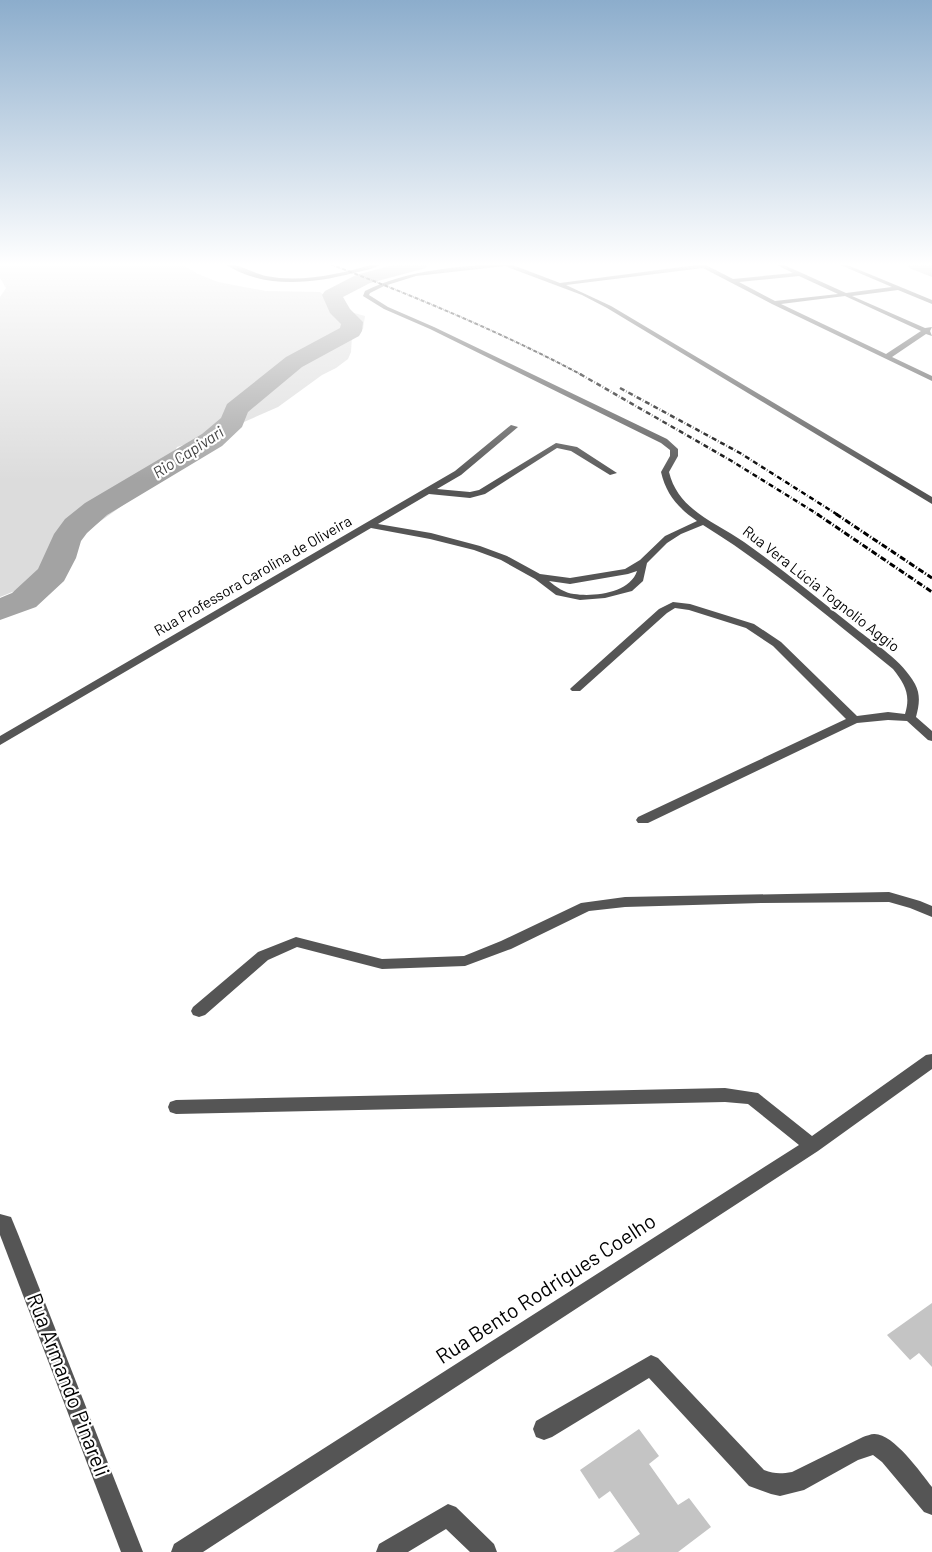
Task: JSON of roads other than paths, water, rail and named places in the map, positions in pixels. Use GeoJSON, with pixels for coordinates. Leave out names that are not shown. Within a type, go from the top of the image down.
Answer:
{"type":"FeatureCollection","features":[{"type":"Feature","properties":{"kind":"street","name":"Rua Vera Lúcia Tognolio Aggio"},"geometry":{"type":"LineString","coordinates":[[449,336],[664,440],[674,449],[674,456],[665,472],[679,502],[703,522],[739,542],[783,575],[897,666],[907,680],[915,700],[910,718]]}},
{"type":"Feature","properties":{"kind":"street"},"geometry":{"type":"LineString","coordinates":[[655,336],[932,501]]}},
{"type":"Feature","properties":{"kind":"street"},"geometry":{"type":"LineString","coordinates":[[844,336],[932,379]]}},
{"type":"Feature","properties":{"kind":"street"},"geometry":{"type":"LineString","coordinates":[[887,357],[923,336]]}},
{"type":"Feature","properties":{"kind":"street","name":"Rua Professora Carolina de Oliveira"},"geometry":{"type":"LineString","coordinates":[[0,741],[458,474],[514,427]]}},
{"type":"Feature","properties":{"kind":"street"},"geometry":{"type":"LineString","coordinates":[[428,491],[460,495],[476,494],[497,484],[556,445],[574,449],[613,473]]}},
{"type":"Feature","properties":{"kind":"street"},"geometry":{"type":"LineString","coordinates":[[538,577],[558,581],[584,580],[628,572],[643,564],[665,540],[682,530],[703,522]]}},
{"type":"Feature","properties":{"kind":"street"},"geometry":{"type":"LineString","coordinates":[[370,525],[431,536],[477,548],[504,558],[538,577],[560,593],[573,597],[599,596],[619,592],[635,585],[642,572],[643,564]]}},
{"type":"Feature","properties":{"kind":"street"},"geometry":{"type":"LineString","coordinates":[[576,689],[663,611],[668,607],[680,605],[750,626],[764,634],[777,644],[854,720]]}},
{"type":"Feature","properties":{"kind":"street"},"geometry":{"type":"LineString","coordinates":[[643,820],[854,720],[888,716],[910,718],[932,737]]}},
{"type":"Feature","properties":{"kind":"street"},"geometry":{"type":"LineString","coordinates":[[199,1011],[264,956],[296,942],[382,964],[464,960],[506,945],[586,906],[625,902],[889,897],[915,904],[932,912]]}},
{"type":"Feature","properties":{"kind":"street","name":"Rua Bento Rodrigues Coelho"},"geometry":{"type":"LineString","coordinates":[[182,1552],[812,1146],[932,1060]]}},
{"type":"Feature","properties":{"kind":"street"},"geometry":{"type":"LineString","coordinates":[[176,1107],[725,1095],[752,1098],[812,1146]]}},
{"type":"Feature","properties":{"kind":"street","name":"Rua Armando Pinareli"},"geometry":{"type":"LineString","coordinates":[[0,1222],[4,1223],[9,1234],[132,1552]]}},
{"type":"Feature","properties":{"kind":"street"},"geometry":{"type":"LineString","coordinates":[[544,1429],[651,1364],[757,1478],[778,1485],[798,1481],[860,1446],[875,1444],[890,1454],[932,1504]]}},
{"type":"Feature","properties":{"kind":"street"},"geometry":{"type":"LineString","coordinates":[[387,1552],[448,1515],[486,1552]]}},
{"type":"Feature","properties":{"kind":"waterway","name":"Rio Capivari"},"geometry":{"type":"LineString","coordinates":[[0,610],[24,600],[52,574],[60,558],[65,541],[76,526],[96,509],[212,440],[233,421],[236,409],[294,362],[341,336]]}},
{"type":"Feature","properties":{"kind":"railway"},"geometry":{"type":"LineString","coordinates":[[504,336],[582,375]]}},
{"type":"Feature","properties":{"kind":"railway"},"geometry":{"type":"LineString","coordinates":[[580,374],[730,460],[819,515]]}},
{"type":"Feature","properties":{"kind":"railway"},"geometry":{"type":"LineString","coordinates":[[620,388],[740,453],[838,515]]}},
{"type":"Feature","properties":{"kind":"railway"},"geometry":{"type":"LineString","coordinates":[[817,514],[932,592]]}},
{"type":"Feature","properties":{"kind":"railway"},"geometry":{"type":"LineString","coordinates":[[836,514],[932,578]]}}]}
